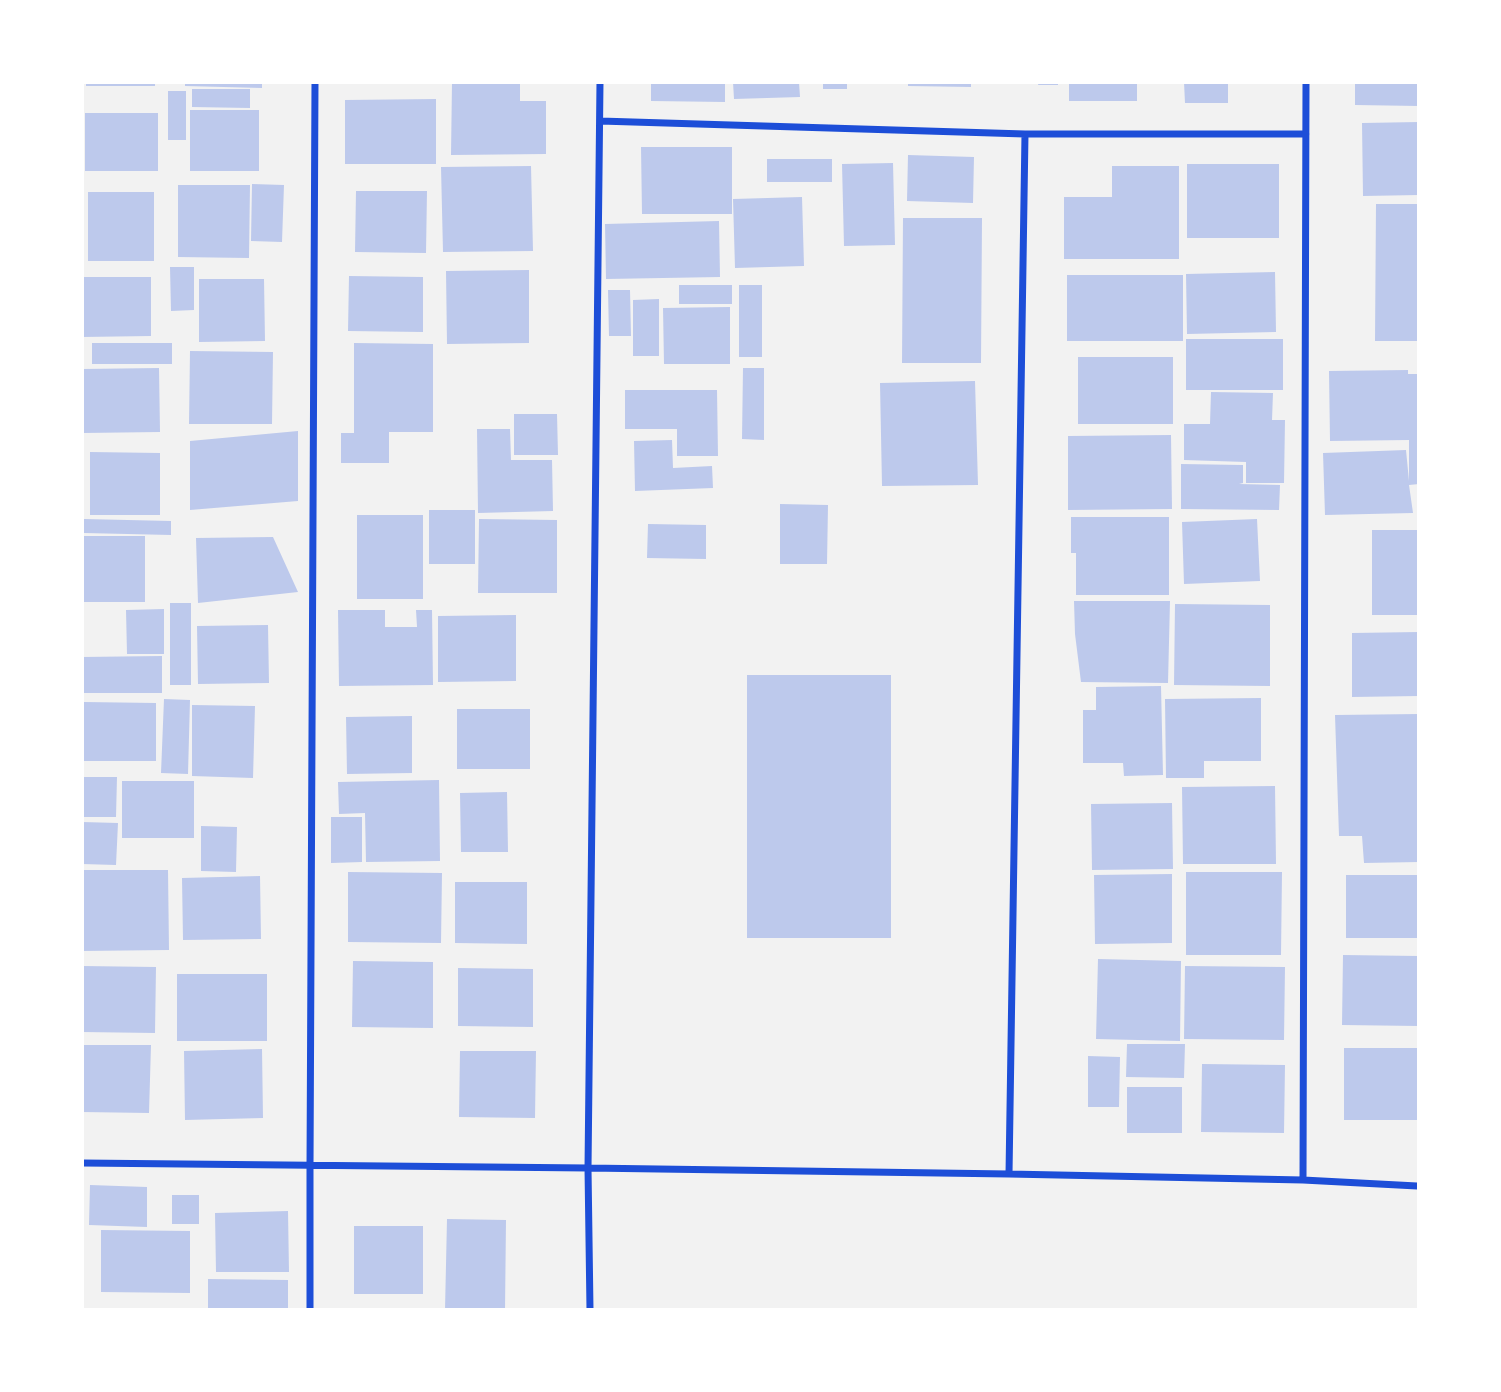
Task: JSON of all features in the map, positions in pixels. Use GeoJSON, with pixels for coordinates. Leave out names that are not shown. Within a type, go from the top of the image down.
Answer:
{"type":"FeatureCollection","features":[{"type":"Feature","properties":{"kind":"street"},"geometry":{"type":"LineString","coordinates":[[310,1310],[315,82]]}},
{"type":"Feature","properties":{"kind":"street"},"geometry":{"type":"LineString","coordinates":[[590,1310],[588,1168],[600,82]]}},
{"type":"Feature","properties":{"kind":"street"},"geometry":{"type":"LineString","coordinates":[[1303,1180],[1306,82]]}},
{"type":"Feature","properties":{"kind":"street"},"geometry":{"type":"LineString","coordinates":[[600,121],[1025,134],[1306,134]]}},
{"type":"Feature","properties":{"kind":"street"},"geometry":{"type":"LineString","coordinates":[[1009,1174],[1025,134]]}},
{"type":"Feature","properties":{"kind":"street"},"geometry":{"type":"LineString","coordinates":[[82,1163],[1009,1174],[1303,1180],[1417,1186]]}},
{"type":"Feature","properties":{"kind":"building"},"geometry":{"type":"Polygon","coordinates":[[[86,82],[155,82],[155,86],[86,86],[86,82]]]}},
{"type":"Feature","properties":{"kind":"building"},"geometry":{"type":"Polygon","coordinates":[[[185,82],[262,82],[262,88],[185,86],[185,82]]]}},
{"type":"Feature","properties":{"kind":"building"},"geometry":{"type":"Polygon","coordinates":[[[452,82],[520,82],[520,101],[546,101],[546,154],[451,155],[452,82]]]}},
{"type":"Feature","properties":{"kind":"building"},"geometry":{"type":"Polygon","coordinates":[[[651,82],[725,82],[725,102],[651,101],[651,82]]]}},
{"type":"Feature","properties":{"kind":"building"},"geometry":{"type":"Polygon","coordinates":[[[733,82],[799,82],[800,97],[734,99],[733,82]]]}},
{"type":"Feature","properties":{"kind":"building"},"geometry":{"type":"Polygon","coordinates":[[[823,82],[847,82],[847,89],[823,89],[823,82]]]}},
{"type":"Feature","properties":{"kind":"building"},"geometry":{"type":"Polygon","coordinates":[[[908,82],[971,82],[971,87],[908,86],[908,82]]]}},
{"type":"Feature","properties":{"kind":"building"},"geometry":{"type":"Polygon","coordinates":[[[1039,82],[1058,82],[1058,85],[1038,85],[1039,82]]]}},
{"type":"Feature","properties":{"kind":"building"},"geometry":{"type":"Polygon","coordinates":[[[1069,82],[1137,82],[1137,101],[1069,101],[1069,82]]]}},
{"type":"Feature","properties":{"kind":"building"},"geometry":{"type":"Polygon","coordinates":[[[1184,82],[1228,82],[1228,103],[1185,103],[1184,82]]]}},
{"type":"Feature","properties":{"kind":"building"},"geometry":{"type":"Polygon","coordinates":[[[1355,82],[1419,82],[1419,106],[1355,105],[1355,82]]]}},
{"type":"Feature","properties":{"kind":"building"},"geometry":{"type":"Polygon","coordinates":[[[192,89],[250,89],[250,108],[192,107],[192,89]]]}},
{"type":"Feature","properties":{"kind":"building"},"geometry":{"type":"Polygon","coordinates":[[[168,91],[186,91],[186,140],[168,140],[168,91]]]}},
{"type":"Feature","properties":{"kind":"building"},"geometry":{"type":"Polygon","coordinates":[[[436,99],[436,164],[345,164],[345,100],[436,99]]]}},
{"type":"Feature","properties":{"kind":"building"},"geometry":{"type":"Polygon","coordinates":[[[190,110],[259,110],[259,171],[190,171],[190,110]]]}},
{"type":"Feature","properties":{"kind":"building"},"geometry":{"type":"Polygon","coordinates":[[[85,113],[158,113],[158,171],[85,171],[85,113]]]}},
{"type":"Feature","properties":{"kind":"building"},"geometry":{"type":"Polygon","coordinates":[[[1419,122],[1419,195],[1363,196],[1362,123],[1419,122]]]}},
{"type":"Feature","properties":{"kind":"building"},"geometry":{"type":"Polygon","coordinates":[[[641,147],[732,147],[732,214],[642,214],[641,147]]]}},
{"type":"Feature","properties":{"kind":"building"},"geometry":{"type":"Polygon","coordinates":[[[908,155],[974,157],[973,203],[907,201],[908,155]]]}},
{"type":"Feature","properties":{"kind":"building"},"geometry":{"type":"Polygon","coordinates":[[[767,159],[832,159],[832,182],[767,182],[767,159]]]}},
{"type":"Feature","properties":{"kind":"building"},"geometry":{"type":"Polygon","coordinates":[[[893,163],[895,245],[844,246],[842,164],[893,163]]]}},
{"type":"Feature","properties":{"kind":"building"},"geometry":{"type":"Polygon","coordinates":[[[1187,164],[1279,164],[1279,238],[1187,238],[1187,164]]]}},
{"type":"Feature","properties":{"kind":"building"},"geometry":{"type":"Polygon","coordinates":[[[531,166],[533,251],[443,252],[441,167],[531,166]]]}},
{"type":"Feature","properties":{"kind":"building"},"geometry":{"type":"Polygon","coordinates":[[[1112,166],[1179,166],[1179,259],[1064,259],[1064,197],[1112,197],[1112,166]]]}},
{"type":"Feature","properties":{"kind":"building"},"geometry":{"type":"Polygon","coordinates":[[[252,184],[284,185],[282,242],[251,241],[252,184]]]}},
{"type":"Feature","properties":{"kind":"building"},"geometry":{"type":"Polygon","coordinates":[[[178,185],[250,185],[249,258],[178,257],[178,185]]]}},
{"type":"Feature","properties":{"kind":"building"},"geometry":{"type":"Polygon","coordinates":[[[356,191],[427,191],[426,253],[355,252],[356,191]]]}},
{"type":"Feature","properties":{"kind":"building"},"geometry":{"type":"Polygon","coordinates":[[[88,192],[154,192],[154,261],[88,261],[88,192]]]}},
{"type":"Feature","properties":{"kind":"building"},"geometry":{"type":"Polygon","coordinates":[[[802,197],[804,266],[735,268],[733,199],[802,197]]]}},
{"type":"Feature","properties":{"kind":"building"},"geometry":{"type":"Polygon","coordinates":[[[1376,204],[1419,204],[1419,341],[1375,341],[1376,204]]]}},
{"type":"Feature","properties":{"kind":"building"},"geometry":{"type":"Polygon","coordinates":[[[903,218],[982,218],[981,363],[902,363],[903,218]]]}},
{"type":"Feature","properties":{"kind":"building"},"geometry":{"type":"Polygon","coordinates":[[[719,221],[720,277],[606,279],[605,224],[719,221]]]}},
{"type":"Feature","properties":{"kind":"building"},"geometry":{"type":"Polygon","coordinates":[[[170,267],[194,267],[194,310],[171,311],[170,267]]]}},
{"type":"Feature","properties":{"kind":"building"},"geometry":{"type":"Polygon","coordinates":[[[529,270],[529,343],[447,344],[446,271],[529,270]]]}},
{"type":"Feature","properties":{"kind":"building"},"geometry":{"type":"Polygon","coordinates":[[[1275,272],[1276,332],[1187,334],[1186,274],[1275,272]]]}},
{"type":"Feature","properties":{"kind":"building"},"geometry":{"type":"Polygon","coordinates":[[[1067,275],[1183,275],[1183,341],[1067,341],[1067,275]]]}},
{"type":"Feature","properties":{"kind":"building"},"geometry":{"type":"Polygon","coordinates":[[[349,276],[423,277],[423,332],[348,331],[349,276]]]}},
{"type":"Feature","properties":{"kind":"building"},"geometry":{"type":"Polygon","coordinates":[[[82,277],[151,277],[151,336],[82,337],[82,277]]]}},
{"type":"Feature","properties":{"kind":"building"},"geometry":{"type":"Polygon","coordinates":[[[199,279],[264,279],[265,341],[199,342],[199,279]]]}},
{"type":"Feature","properties":{"kind":"building"},"geometry":{"type":"Polygon","coordinates":[[[679,285],[732,285],[732,304],[679,304],[679,285]]]}},
{"type":"Feature","properties":{"kind":"building"},"geometry":{"type":"Polygon","coordinates":[[[739,285],[762,285],[762,357],[739,357],[739,285]]]}},
{"type":"Feature","properties":{"kind":"building"},"geometry":{"type":"Polygon","coordinates":[[[608,290],[630,290],[631,336],[609,336],[608,290]]]}},
{"type":"Feature","properties":{"kind":"building"},"geometry":{"type":"Polygon","coordinates":[[[659,299],[659,356],[633,356],[633,300],[659,299]]]}},
{"type":"Feature","properties":{"kind":"building"},"geometry":{"type":"Polygon","coordinates":[[[730,307],[730,364],[664,364],[663,308],[730,307]]]}},
{"type":"Feature","properties":{"kind":"building"},"geometry":{"type":"Polygon","coordinates":[[[1186,339],[1283,339],[1283,390],[1186,390],[1186,339]]]}},
{"type":"Feature","properties":{"kind":"building"},"geometry":{"type":"Polygon","coordinates":[[[92,343],[172,343],[172,364],[92,364],[92,343]]]}},
{"type":"Feature","properties":{"kind":"building"},"geometry":{"type":"Polygon","coordinates":[[[354,343],[433,344],[433,432],[389,432],[389,463],[341,463],[341,433],[354,433],[354,343]]]}},
{"type":"Feature","properties":{"kind":"building"},"geometry":{"type":"Polygon","coordinates":[[[190,351],[273,352],[272,424],[189,424],[190,351]]]}},
{"type":"Feature","properties":{"kind":"building"},"geometry":{"type":"Polygon","coordinates":[[[1078,357],[1173,357],[1173,424],[1078,424],[1078,357]]]}},
{"type":"Feature","properties":{"kind":"building"},"geometry":{"type":"Polygon","coordinates":[[[159,368],[160,432],[83,433],[83,369],[159,368]]]}},
{"type":"Feature","properties":{"kind":"building"},"geometry":{"type":"Polygon","coordinates":[[[743,368],[764,368],[764,440],[742,439],[743,368]]]}},
{"type":"Feature","properties":{"kind":"building"},"geometry":{"type":"Polygon","coordinates":[[[1408,370],[1408,374],[1419,374],[1419,484],[1409,485],[1413,513],[1325,515],[1323,453],[1406,450],[1409,481],[1409,440],[1330,441],[1329,371],[1408,370]]]}},
{"type":"Feature","properties":{"kind":"building"},"geometry":{"type":"Polygon","coordinates":[[[975,381],[978,485],[882,486],[880,383],[975,381]]]}},
{"type":"Feature","properties":{"kind":"building"},"geometry":{"type":"Polygon","coordinates":[[[625,390],[717,390],[718,456],[677,456],[677,429],[625,429],[625,390]]]}},
{"type":"Feature","properties":{"kind":"building"},"geometry":{"type":"Polygon","coordinates":[[[1211,392],[1273,393],[1272,420],[1285,420],[1284,483],[1246,483],[1246,462],[1184,460],[1184,424],[1210,424],[1211,392]]]}},
{"type":"Feature","properties":{"kind":"building"},"geometry":{"type":"Polygon","coordinates":[[[514,414],[557,414],[558,455],[514,455],[514,414]]]}},
{"type":"Feature","properties":{"kind":"building"},"geometry":{"type":"Polygon","coordinates":[[[477,429],[510,429],[511,460],[552,460],[553,511],[478,513],[477,429]]]}},
{"type":"Feature","properties":{"kind":"building"},"geometry":{"type":"Polygon","coordinates":[[[298,431],[298,501],[190,510],[190,441],[298,431]]]}},
{"type":"Feature","properties":{"kind":"building"},"geometry":{"type":"Polygon","coordinates":[[[1171,435],[1172,509],[1068,510],[1068,436],[1171,435]]]}},
{"type":"Feature","properties":{"kind":"building"},"geometry":{"type":"Polygon","coordinates":[[[672,440],[673,468],[712,466],[713,488],[635,491],[634,441],[672,440]]]}},
{"type":"Feature","properties":{"kind":"building"},"geometry":{"type":"Polygon","coordinates":[[[90,452],[160,453],[160,515],[90,515],[90,452]]]}},
{"type":"Feature","properties":{"kind":"building"},"geometry":{"type":"Polygon","coordinates":[[[1181,464],[1243,465],[1243,483],[1239,484],[1280,485],[1279,510],[1181,509],[1181,464]]]}},
{"type":"Feature","properties":{"kind":"building"},"geometry":{"type":"Polygon","coordinates":[[[780,504],[828,505],[827,564],[780,564],[780,504]]]}},
{"type":"Feature","properties":{"kind":"building"},"geometry":{"type":"Polygon","coordinates":[[[429,510],[475,510],[475,564],[429,564],[429,510]]]}},
{"type":"Feature","properties":{"kind":"building"},"geometry":{"type":"Polygon","coordinates":[[[357,515],[423,515],[423,599],[357,599],[357,515]]]}},
{"type":"Feature","properties":{"kind":"building"},"geometry":{"type":"Polygon","coordinates":[[[1071,517],[1169,517],[1169,595],[1076,595],[1076,553],[1071,553],[1071,517]]]}},
{"type":"Feature","properties":{"kind":"building"},"geometry":{"type":"Polygon","coordinates":[[[84,519],[171,521],[171,535],[84,533],[84,519]]]}},
{"type":"Feature","properties":{"kind":"building"},"geometry":{"type":"Polygon","coordinates":[[[479,519],[557,520],[557,593],[478,593],[479,519]]]}},
{"type":"Feature","properties":{"kind":"building"},"geometry":{"type":"Polygon","coordinates":[[[1257,519],[1260,581],[1184,584],[1182,522],[1257,519]]]}},
{"type":"Feature","properties":{"kind":"building"},"geometry":{"type":"Polygon","coordinates":[[[648,524],[706,525],[706,559],[647,558],[648,524]]]}},
{"type":"Feature","properties":{"kind":"building"},"geometry":{"type":"Polygon","coordinates":[[[1372,530],[1419,530],[1419,615],[1372,615],[1372,530]]]}},
{"type":"Feature","properties":{"kind":"building"},"geometry":{"type":"Polygon","coordinates":[[[82,536],[145,536],[145,602],[82,602],[82,536]]]}},
{"type":"Feature","properties":{"kind":"building"},"geometry":{"type":"Polygon","coordinates":[[[273,537],[298,592],[198,603],[196,538],[273,537]]]}},
{"type":"Feature","properties":{"kind":"building"},"geometry":{"type":"Polygon","coordinates":[[[1074,601],[1170,601],[1168,683],[1081,682],[1074,601]]]}},
{"type":"Feature","properties":{"kind":"building"},"geometry":{"type":"Polygon","coordinates":[[[170,603],[191,603],[191,685],[170,685],[170,603]]]}},
{"type":"Feature","properties":{"kind":"building"},"geometry":{"type":"Polygon","coordinates":[[[1175,604],[1270,605],[1270,686],[1174,685],[1175,604]]]}},
{"type":"Feature","properties":{"kind":"building"},"geometry":{"type":"Polygon","coordinates":[[[164,609],[164,654],[127,654],[126,610],[164,609]]]}},
{"type":"Feature","properties":{"kind":"building"},"geometry":{"type":"Polygon","coordinates":[[[338,610],[385,610],[385,627],[417,627],[416,610],[432,610],[433,685],[339,686],[338,610]]]}},
{"type":"Feature","properties":{"kind":"building"},"geometry":{"type":"Polygon","coordinates":[[[516,615],[516,681],[438,682],[438,616],[516,615]]]}},
{"type":"Feature","properties":{"kind":"building"},"geometry":{"type":"Polygon","coordinates":[[[268,625],[269,683],[198,684],[197,626],[268,625]]]}},
{"type":"Feature","properties":{"kind":"building"},"geometry":{"type":"Polygon","coordinates":[[[1419,632],[1419,696],[1352,697],[1352,633],[1419,632]]]}},
{"type":"Feature","properties":{"kind":"building"},"geometry":{"type":"Polygon","coordinates":[[[162,656],[162,693],[82,693],[82,657],[162,656]]]}},
{"type":"Feature","properties":{"kind":"building"},"geometry":{"type":"Polygon","coordinates":[[[747,675],[891,675],[891,938],[747,938],[747,675]]]}},
{"type":"Feature","properties":{"kind":"building"},"geometry":{"type":"Polygon","coordinates":[[[1161,686],[1163,775],[1124,776],[1123,763],[1083,763],[1083,710],[1096,710],[1096,687],[1161,686]]]}},
{"type":"Feature","properties":{"kind":"building"},"geometry":{"type":"Polygon","coordinates":[[[1261,698],[1261,761],[1204,761],[1204,778],[1166,778],[1165,699],[1261,698]]]}},
{"type":"Feature","properties":{"kind":"building"},"geometry":{"type":"Polygon","coordinates":[[[164,699],[190,700],[188,774],[161,773],[164,699]]]}},
{"type":"Feature","properties":{"kind":"building"},"geometry":{"type":"Polygon","coordinates":[[[84,702],[156,703],[156,761],[83,761],[84,702]]]}},
{"type":"Feature","properties":{"kind":"building"},"geometry":{"type":"Polygon","coordinates":[[[192,705],[255,706],[253,778],[192,776],[192,705]]]}},
{"type":"Feature","properties":{"kind":"building"},"geometry":{"type":"Polygon","coordinates":[[[457,709],[530,709],[530,769],[457,769],[457,709]]]}},
{"type":"Feature","properties":{"kind":"building"},"geometry":{"type":"Polygon","coordinates":[[[1419,714],[1419,862],[1364,863],[1362,836],[1339,836],[1335,715],[1419,714]]]}},
{"type":"Feature","properties":{"kind":"building"},"geometry":{"type":"Polygon","coordinates":[[[412,716],[412,773],[347,774],[346,717],[412,716]]]}},
{"type":"Feature","properties":{"kind":"building"},"geometry":{"type":"Polygon","coordinates":[[[82,777],[117,777],[116,817],[82,817],[82,777]]]}},
{"type":"Feature","properties":{"kind":"building"},"geometry":{"type":"Polygon","coordinates":[[[439,780],[440,861],[366,862],[365,813],[339,814],[338,782],[439,780]]]}},
{"type":"Feature","properties":{"kind":"building"},"geometry":{"type":"Polygon","coordinates":[[[122,781],[194,781],[194,838],[122,838],[122,781]]]}},
{"type":"Feature","properties":{"kind":"building"},"geometry":{"type":"Polygon","coordinates":[[[1275,786],[1276,864],[1183,864],[1182,787],[1275,786]]]}},
{"type":"Feature","properties":{"kind":"building"},"geometry":{"type":"Polygon","coordinates":[[[507,792],[508,852],[461,852],[460,793],[507,792]]]}},
{"type":"Feature","properties":{"kind":"building"},"geometry":{"type":"Polygon","coordinates":[[[1172,803],[1173,869],[1092,870],[1091,804],[1172,803]]]}},
{"type":"Feature","properties":{"kind":"building"},"geometry":{"type":"Polygon","coordinates":[[[331,817],[362,817],[362,862],[331,863],[331,817]]]}},
{"type":"Feature","properties":{"kind":"building"},"geometry":{"type":"Polygon","coordinates":[[[82,822],[118,823],[116,865],[82,864],[82,822]]]}},
{"type":"Feature","properties":{"kind":"building"},"geometry":{"type":"Polygon","coordinates":[[[201,826],[237,827],[236,872],[201,871],[201,826]]]}},
{"type":"Feature","properties":{"kind":"building"},"geometry":{"type":"Polygon","coordinates":[[[82,870],[168,870],[169,950],[82,951],[82,870]]]}},
{"type":"Feature","properties":{"kind":"building"},"geometry":{"type":"Polygon","coordinates":[[[348,872],[442,873],[441,943],[348,942],[348,872]]]}},
{"type":"Feature","properties":{"kind":"building"},"geometry":{"type":"Polygon","coordinates":[[[1186,872],[1282,872],[1281,955],[1186,955],[1186,872]]]}},
{"type":"Feature","properties":{"kind":"building"},"geometry":{"type":"Polygon","coordinates":[[[1172,874],[1172,943],[1095,944],[1094,875],[1172,874]]]}},
{"type":"Feature","properties":{"kind":"building"},"geometry":{"type":"Polygon","coordinates":[[[1346,875],[1419,875],[1419,938],[1346,938],[1346,875]]]}},
{"type":"Feature","properties":{"kind":"building"},"geometry":{"type":"Polygon","coordinates":[[[260,876],[261,939],[183,940],[182,878],[260,876]]]}},
{"type":"Feature","properties":{"kind":"building"},"geometry":{"type":"Polygon","coordinates":[[[455,882],[527,882],[527,944],[455,943],[455,882]]]}},
{"type":"Feature","properties":{"kind":"building"},"geometry":{"type":"Polygon","coordinates":[[[1343,955],[1419,956],[1419,1026],[1342,1025],[1343,955]]]}},
{"type":"Feature","properties":{"kind":"building"},"geometry":{"type":"Polygon","coordinates":[[[1098,959],[1181,961],[1180,1041],[1096,1039],[1098,959]]]}},
{"type":"Feature","properties":{"kind":"building"},"geometry":{"type":"Polygon","coordinates":[[[353,961],[433,962],[433,1028],[352,1027],[353,961]]]}},
{"type":"Feature","properties":{"kind":"building"},"geometry":{"type":"Polygon","coordinates":[[[82,966],[156,967],[155,1033],[82,1032],[82,966]]]}},
{"type":"Feature","properties":{"kind":"building"},"geometry":{"type":"Polygon","coordinates":[[[1185,966],[1285,967],[1284,1040],[1184,1039],[1185,966]]]}},
{"type":"Feature","properties":{"kind":"building"},"geometry":{"type":"Polygon","coordinates":[[[458,968],[533,969],[533,1027],[458,1026],[458,968]]]}},
{"type":"Feature","properties":{"kind":"building"},"geometry":{"type":"Polygon","coordinates":[[[177,974],[267,974],[267,1041],[177,1041],[177,974]]]}},
{"type":"Feature","properties":{"kind":"building"},"geometry":{"type":"Polygon","coordinates":[[[1127,1044],[1185,1044],[1184,1078],[1126,1077],[1127,1044]]]}},
{"type":"Feature","properties":{"kind":"building"},"geometry":{"type":"Polygon","coordinates":[[[82,1045],[151,1045],[149,1113],[82,1112],[82,1045]]]}},
{"type":"Feature","properties":{"kind":"building"},"geometry":{"type":"Polygon","coordinates":[[[1344,1048],[1419,1048],[1419,1120],[1344,1120],[1344,1048]]]}},
{"type":"Feature","properties":{"kind":"building"},"geometry":{"type":"Polygon","coordinates":[[[262,1049],[263,1118],[185,1120],[184,1051],[262,1049]]]}},
{"type":"Feature","properties":{"kind":"building"},"geometry":{"type":"Polygon","coordinates":[[[460,1051],[536,1051],[535,1118],[459,1117],[460,1051]]]}},
{"type":"Feature","properties":{"kind":"building"},"geometry":{"type":"Polygon","coordinates":[[[1088,1056],[1120,1057],[1119,1107],[1088,1107],[1088,1056]]]}},
{"type":"Feature","properties":{"kind":"building"},"geometry":{"type":"Polygon","coordinates":[[[1202,1064],[1285,1065],[1284,1133],[1201,1132],[1202,1064]]]}},
{"type":"Feature","properties":{"kind":"building"},"geometry":{"type":"Polygon","coordinates":[[[1127,1087],[1182,1087],[1182,1133],[1127,1133],[1127,1087]]]}},
{"type":"Feature","properties":{"kind":"building"},"geometry":{"type":"Polygon","coordinates":[[[90,1185],[147,1187],[147,1227],[89,1225],[90,1185]]]}},
{"type":"Feature","properties":{"kind":"building"},"geometry":{"type":"Polygon","coordinates":[[[172,1195],[199,1195],[199,1224],[172,1224],[172,1195]]]}},
{"type":"Feature","properties":{"kind":"building"},"geometry":{"type":"Polygon","coordinates":[[[288,1211],[289,1272],[216,1272],[215,1213],[288,1211]]]}},
{"type":"Feature","properties":{"kind":"building"},"geometry":{"type":"Polygon","coordinates":[[[447,1219],[506,1220],[505,1310],[445,1310],[447,1219]]]}},
{"type":"Feature","properties":{"kind":"building"},"geometry":{"type":"Polygon","coordinates":[[[354,1226],[423,1226],[423,1294],[354,1294],[354,1226]]]}},
{"type":"Feature","properties":{"kind":"building"},"geometry":{"type":"Polygon","coordinates":[[[101,1230],[190,1231],[190,1293],[101,1292],[101,1230]]]}},
{"type":"Feature","properties":{"kind":"building"},"geometry":{"type":"Polygon","coordinates":[[[208,1279],[288,1280],[288,1310],[208,1310],[208,1279]]]}}]}
